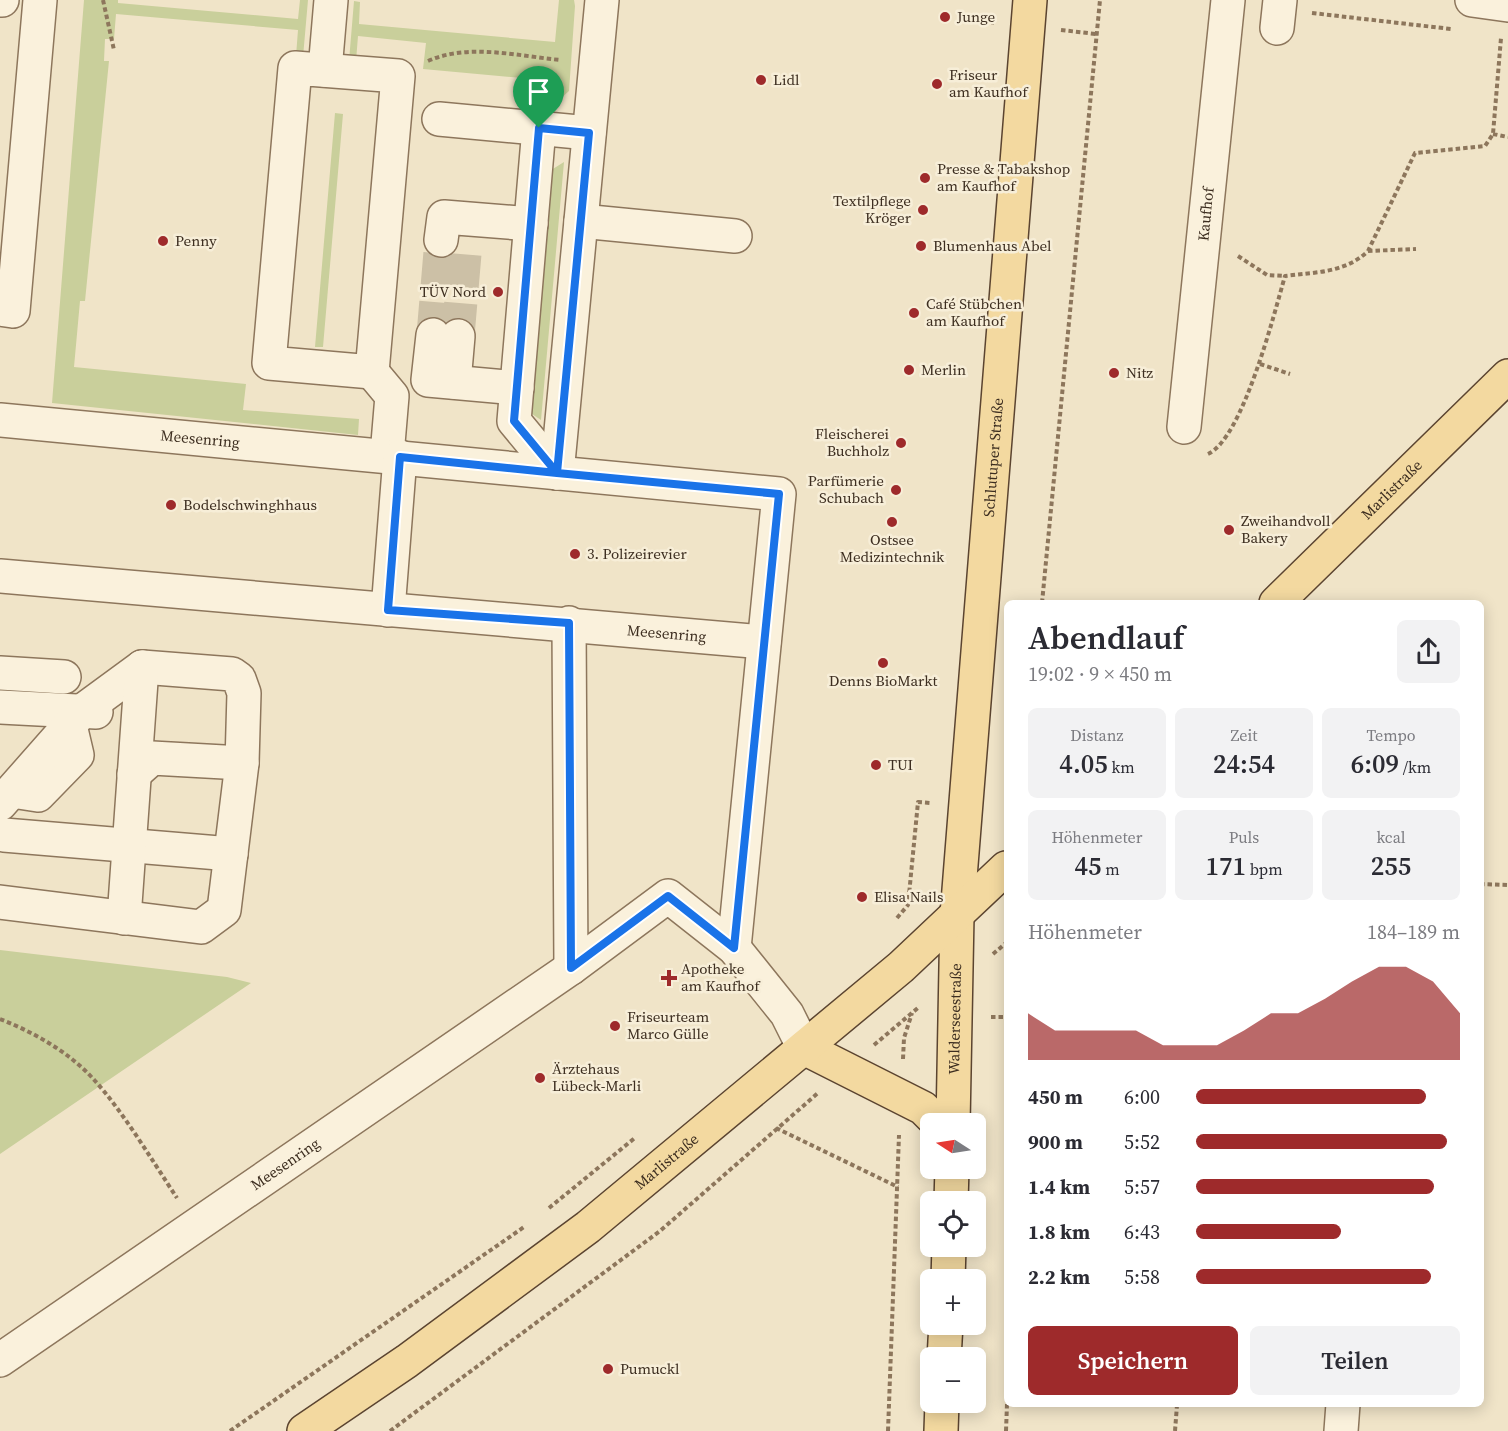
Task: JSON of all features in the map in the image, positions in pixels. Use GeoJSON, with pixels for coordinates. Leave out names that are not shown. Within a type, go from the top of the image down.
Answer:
{"type":"FeatureCollection","features":[{"type":"Feature","properties":{"kind":"main road","name":"Schlutuper Straße"},"geometry":{"type":"LineString","coordinates":[[957,915],[1030,0]]}},
{"type":"Feature","properties":{"kind":"main road","name":"Marlistraße"},"geometry":{"type":"LineString","coordinates":[[1279,600],[1508,376]]}},
{"type":"Feature","properties":{"kind":"main road","name":"Marlistraße"},"geometry":{"type":"LineString","coordinates":[[304,1431],[407,1362],[588,1227],[901,967],[1004,870]]}},
{"type":"Feature","properties":{"kind":"main road","name":"Walderseestraße"},"geometry":{"type":"LineString","coordinates":[[953,1113],[957,915]]}},
{"type":"Feature","properties":{"kind":"main road"},"geometry":{"type":"LineString","coordinates":[[804,1048],[922,1108],[927,1113]]}},
{"type":"Feature","properties":{"kind":"main road"},"geometry":{"type":"LineString","coordinates":[[941,1431],[942,1413]]}},
{"type":"Feature","properties":{"kind":"street"},"geometry":{"type":"LineString","coordinates":[[0,309],[13,311],[40,0]]}},
{"type":"Feature","properties":{"kind":"street"},"geometry":{"type":"LineString","coordinates":[[325,70],[331,0]]}},
{"type":"Feature","properties":{"kind":"street"},"geometry":{"type":"LineString","coordinates":[[557,473],[602,0]]}},
{"type":"Feature","properties":{"kind":"street","name":"Kaufhof"},"geometry":{"type":"LineString","coordinates":[[1184,427],[1228,0]]}},
{"type":"Feature","properties":{"kind":"street"},"geometry":{"type":"LineString","coordinates":[[1472,0],[1505,20]]}},
{"type":"Feature","properties":{"kind":"street"},"geometry":{"type":"LineString","coordinates":[[372,372],[269,363],[295,68],[398,76],[372,372],[392,396],[394,456],[388,610]]}},
{"type":"Feature","properties":{"kind":"street"},"geometry":{"type":"LineString","coordinates":[[439,119],[589,133]]}},
{"type":"Feature","properties":{"kind":"street"},"geometry":{"type":"LineString","coordinates":[[539,128],[514,421],[557,473]]}},
{"type":"Feature","properties":{"kind":"street"},"geometry":{"type":"LineString","coordinates":[[581,221],[735,236]]}},
{"type":"Feature","properties":{"kind":"street"},"geometry":{"type":"LineString","coordinates":[[458,234],[531,225]]}},
{"type":"Feature","properties":{"kind":"street"},"geometry":{"type":"LineString","coordinates":[[446,335],[428,380],[517,388]]}},
{"type":"Feature","properties":{"kind":"street","name":"Meesenring"},"geometry":{"type":"LineString","coordinates":[[0,420],[779,494],[734,948]]}},
{"type":"Feature","properties":{"kind":"street","name":"Meesenring"},"geometry":{"type":"LineString","coordinates":[[0,576],[388,610],[569,623],[765,642]]}},
{"type":"Feature","properties":{"kind":"street"},"geometry":{"type":"LineString","coordinates":[[569,623],[571,968]]}},
{"type":"Feature","properties":{"kind":"street"},"geometry":{"type":"LineString","coordinates":[[0,673],[63,677]]}},
{"type":"Feature","properties":{"kind":"street"},"geometry":{"type":"LineString","coordinates":[[114,917],[120,845],[122,713],[133,674]]}},
{"type":"Feature","properties":{"kind":"street"},"geometry":{"type":"LineString","coordinates":[[120,845],[134,774],[133,674]]}},
{"type":"Feature","properties":{"kind":"street"},"geometry":{"type":"LineString","coordinates":[[0,902],[3,905],[201,927],[224,910],[231,854],[242,763],[244,693],[239,680],[232,674],[133,674],[76,718],[3,818],[120,845],[231,854]]}},
{"type":"Feature","properties":{"kind":"street"},"geometry":{"type":"LineString","coordinates":[[0,707],[76,718],[122,713]]}},
{"type":"Feature","properties":{"kind":"street"},"geometry":{"type":"LineString","coordinates":[[134,774],[152,758],[242,763]]}},
{"type":"Feature","properties":{"kind":"street","name":"Meesenring"},"geometry":{"type":"LineString","coordinates":[[0,1360],[571,968],[668,896],[734,948],[788,1014],[804,1048]]}},
{"type":"Feature","properties":{"kind":"street"},"geometry":{"type":"LineString","coordinates":[[1341,1431],[1343,1407]]}},
{"type":"Feature","properties":{"kind":"path"},"geometry":{"type":"LineString","coordinates":[[103,0],[114,50]]}},
{"type":"Feature","properties":{"kind":"path"},"geometry":{"type":"LineString","coordinates":[[1042,600],[1100,0]]}},
{"type":"Feature","properties":{"kind":"path"},"geometry":{"type":"LineString","coordinates":[[1279,12],[1455,30]]}},
{"type":"Feature","properties":{"kind":"path"},"geometry":{"type":"LineString","coordinates":[[1490,34],[1505,20]]}},
{"type":"Feature","properties":{"kind":"path"},"geometry":{"type":"LineString","coordinates":[[1505,20],[1508,36]]}},
{"type":"Feature","properties":{"kind":"path"},"geometry":{"type":"LineString","coordinates":[[1234,253],[1267,275],[1285,276],[1333,271],[1356,264],[1368,251],[1415,153],[1485,146],[1493,134],[1505,20]]}},
{"type":"Feature","properties":{"kind":"path"},"geometry":{"type":"LineString","coordinates":[[398,76],[448,53],[471,52],[597,63]]}},
{"type":"Feature","properties":{"kind":"path"},"geometry":{"type":"LineString","coordinates":[[1493,134],[1508,137]]}},
{"type":"Feature","properties":{"kind":"path"},"geometry":{"type":"LineString","coordinates":[[1368,251],[1416,249]]}},
{"type":"Feature","properties":{"kind":"path"},"geometry":{"type":"LineString","coordinates":[[1203,456],[1211,454],[1232,426],[1260,364],[1285,276]]}},
{"type":"Feature","properties":{"kind":"path"},"geometry":{"type":"LineString","coordinates":[[1260,364],[1290,374]]}},
{"type":"Feature","properties":{"kind":"path"},"geometry":{"type":"LineString","coordinates":[[896,920],[908,905],[918,802]]}},
{"type":"Feature","properties":{"kind":"path"},"geometry":{"type":"LineString","coordinates":[[1484,884],[1508,885]]}},
{"type":"Feature","properties":{"kind":"path"},"geometry":{"type":"LineString","coordinates":[[390,1431],[660,1231],[913,1011],[904,1038],[900,1097],[888,1431]]}},
{"type":"Feature","properties":{"kind":"path"},"geometry":{"type":"LineString","coordinates":[[0,1019],[46,1041],[80,1066],[112,1104],[197,1225]]}},
{"type":"Feature","properties":{"kind":"path"},"geometry":{"type":"LineString","coordinates":[[776,1128],[898,1187]]}},
{"type":"Feature","properties":{"kind":"path"},"geometry":{"type":"LineString","coordinates":[[544,1212],[643,1131]]}},
{"type":"Feature","properties":{"kind":"path"},"geometry":{"type":"LineString","coordinates":[[230,1431],[525,1226]]}},
{"type":"Feature","properties":{"kind":"path"},"geometry":{"type":"LineString","coordinates":[[1006,1431],[1007,1407]]}},
{"type":"Feature","properties":{"kind":"path"},"geometry":{"type":"LineString","coordinates":[[1175,1431],[1177,1407]]}},
{"type":"Feature","properties":{"kind":"green space"},"geometry":{"type":"Polygon","coordinates":[[[84,0],[118,0],[118,3],[298,19],[300,0],[308,0],[303,57],[296,56],[298,30],[116,14],[114,39],[105,39],[104,61],[109,61],[85,301],[80,301],[74,367],[246,384],[243,410],[359,419],[358,435],[52,403],[84,0]]]}},
{"type":"Feature","properties":{"kind":"green space"},"geometry":{"type":"Polygon","coordinates":[[[559,0],[574,0],[575,6],[569,91],[550,108],[531,107],[533,79],[423,69],[426,43],[358,36],[356,61],[349,61],[354,1],[360,2],[359,24],[555,42],[559,0]]]}},
{"type":"Feature","properties":{"kind":"green space"},"geometry":{"type":"Polygon","coordinates":[[[335,113],[343,114],[323,347],[315,347],[335,113]]]}},
{"type":"Feature","properties":{"kind":"green space"},"geometry":{"type":"Polygon","coordinates":[[[564,162],[541,420],[526,410],[548,172],[564,162]]]}},
{"type":"Feature","properties":{"kind":"green space"},"geometry":{"type":"Polygon","coordinates":[[[0,950],[227,977],[251,983],[0,1154],[0,950]]]}},
{"type":"Feature","properties":{"kind":"tunnel"},"geometry":{"type":"LineString","coordinates":[[433,335],[441,240]]}},
{"type":"Feature","properties":{"kind":"tunnel"},"geometry":{"type":"LineString","coordinates":[[458,336],[466,242]]}},
{"type":"Feature","properties":{"kind":"place","name":"Junge"},"geometry":{"type":"Point","coordinates":[945,17]}},
{"type":"Feature","properties":{"kind":"place","name":"Lidl"},"geometry":{"type":"Point","coordinates":[761,80]}},
{"type":"Feature","properties":{"kind":"place","name":"Friseur am Kaufhof"},"geometry":{"type":"Point","coordinates":[937,84]}},
{"type":"Feature","properties":{"kind":"place","name":"Presse & Tabakshop am Kaufhof"},"geometry":{"type":"Point","coordinates":[925,178]}},
{"type":"Feature","properties":{"kind":"place","name":"Textilpflege Kröger"},"geometry":{"type":"Point","coordinates":[923,210]}},
{"type":"Feature","properties":{"kind":"place","name":"Penny"},"geometry":{"type":"Point","coordinates":[163,241]}},
{"type":"Feature","properties":{"kind":"place","name":"Blumenhaus Abel"},"geometry":{"type":"Point","coordinates":[921,246]}},
{"type":"Feature","properties":{"kind":"place","name":"TÜV Nord"},"geometry":{"type":"Point","coordinates":[498,292]}},
{"type":"Feature","properties":{"kind":"place","name":"Café Stübchen am Kaufhof"},"geometry":{"type":"Point","coordinates":[914,313]}},
{"type":"Feature","properties":{"kind":"place","name":"Merlin"},"geometry":{"type":"Point","coordinates":[909,370]}},
{"type":"Feature","properties":{"kind":"place","name":"Nitz"},"geometry":{"type":"Point","coordinates":[1114,373]}},
{"type":"Feature","properties":{"kind":"place","name":"Fleischerei Buchholz"},"geometry":{"type":"Point","coordinates":[901,443]}},
{"type":"Feature","properties":{"kind":"place","name":"Parfümerie Schubach"},"geometry":{"type":"Point","coordinates":[896,490]}},
{"type":"Feature","properties":{"kind":"place","name":"Bodelschwinghhaus"},"geometry":{"type":"Point","coordinates":[171,505]}},
{"type":"Feature","properties":{"kind":"place","name":"Ostsee Medizintechnik"},"geometry":{"type":"Point","coordinates":[892,522]}},
{"type":"Feature","properties":{"kind":"place","name":"Zweihandvoll Bakery"},"geometry":{"type":"Point","coordinates":[1229,530]}},
{"type":"Feature","properties":{"kind":"place","name":"3. Polizeirevier"},"geometry":{"type":"Point","coordinates":[575,554]}},
{"type":"Feature","properties":{"kind":"place","name":"Denns BioMarkt"},"geometry":{"type":"Point","coordinates":[883,663]}},
{"type":"Feature","properties":{"kind":"place","name":"TUI"},"geometry":{"type":"Point","coordinates":[876,765]}},
{"type":"Feature","properties":{"kind":"place","name":"Elisa Nails"},"geometry":{"type":"Point","coordinates":[862,897]}},
{"type":"Feature","properties":{"kind":"place","name":"Apotheke am Kaufhof"},"geometry":{"type":"Point","coordinates":[669,978]}},
{"type":"Feature","properties":{"kind":"place","name":"Friseurteam Marco Gülle"},"geometry":{"type":"Point","coordinates":[615,1026]}},
{"type":"Feature","properties":{"kind":"place","name":"Ärztehaus Lübeck-Marli"},"geometry":{"type":"Point","coordinates":[540,1078]}},
{"type":"Feature","properties":{"kind":"place","name":"Pumuckl"},"geometry":{"type":"Point","coordinates":[608,1369]}},
{"type":"Feature","properties":{"kind":"route"},"geometry":{"type":"LineString","coordinates":[[539,128],[514,421],[557,473],[400,457],[388,610],[569,623],[571,968],[668,896],[734,948],[779,494],[557,473],[589,133],[539,128]]}}]}
